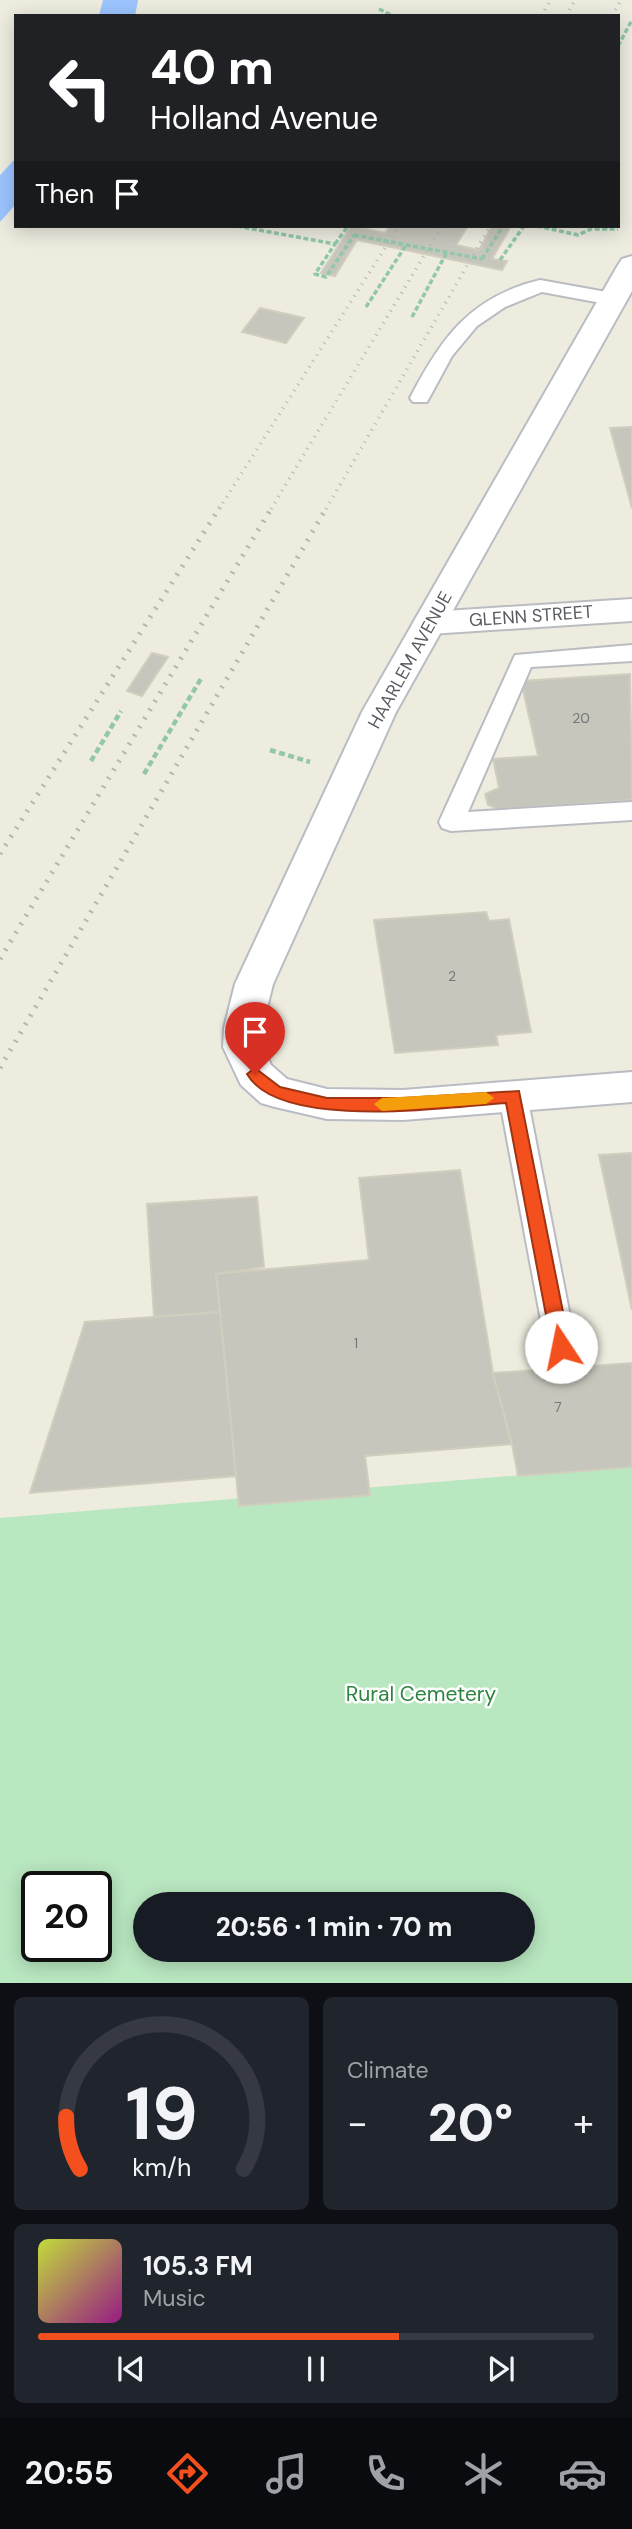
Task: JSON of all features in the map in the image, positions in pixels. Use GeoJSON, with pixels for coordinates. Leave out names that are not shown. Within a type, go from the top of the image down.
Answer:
{"type":"FeatureCollection","features":[{"type":"Feature","properties":{"kind":"street","name":"HAARLEM AVENUE"},"geometry":{"type":"LineString","coordinates":[[513,1096],[403,1105],[327,1104],[275,1092],[255,1074],[243,1047],[243,1028],[254,984],[379,712],[632,265]]}},
{"type":"Feature","properties":{"kind":"street","name":"GLENN STREET"},"geometry":{"type":"LineString","coordinates":[[430,623],[632,610]]}},
{"type":"Feature","properties":{"kind":"street"},"geometry":{"type":"LineString","coordinates":[[513,1096],[632,1087]]}},
{"type":"Feature","properties":{"kind":"lane"},"geometry":{"type":"LineString","coordinates":[[420,398],[443,354],[470,322],[498,303],[540,286],[612,299]]}},
{"type":"Feature","properties":{"kind":"lane"},"geometry":{"type":"LineString","coordinates":[[632,653],[523,660],[451,821],[632,810]]}},
{"type":"Feature","properties":{"kind":"lane"},"geometry":{"type":"LineString","coordinates":[[513,1096],[561,1347]]}},
{"type":"Feature","properties":{"kind":"path"},"geometry":{"type":"LineString","coordinates":[[379,9],[389,14]]}},
{"type":"Feature","properties":{"kind":"path"},"geometry":{"type":"LineString","coordinates":[[620,42],[632,21]]}},
{"type":"Feature","properties":{"kind":"path"},"geometry":{"type":"LineString","coordinates":[[248,228],[335,244]]}},
{"type":"Feature","properties":{"kind":"path"},"geometry":{"type":"LineString","coordinates":[[347,228],[315,274],[326,277],[354,235],[482,259],[502,228]]}},
{"type":"Feature","properties":{"kind":"path"},"geometry":{"type":"LineString","coordinates":[[500,260],[523,228]]}},
{"type":"Feature","properties":{"kind":"path"},"geometry":{"type":"LineString","coordinates":[[546,228],[578,235],[591,229],[619,229]]}},
{"type":"Feature","properties":{"kind":"path"},"geometry":{"type":"LineString","coordinates":[[366,307],[406,245]]}},
{"type":"Feature","properties":{"kind":"path"},"geometry":{"type":"LineString","coordinates":[[412,317],[447,252]]}},
{"type":"Feature","properties":{"kind":"path"},"geometry":{"type":"LineString","coordinates":[[144,774],[202,677]]}},
{"type":"Feature","properties":{"kind":"path"},"geometry":{"type":"LineString","coordinates":[[91,761],[121,711]]}},
{"type":"Feature","properties":{"kind":"green space","name":"Rural Cemetery"},"geometry":{"type":"Polygon","coordinates":[[[632,1466],[632,1983],[0,1983],[0,1518],[632,1466]]]}},
{"type":"Feature","properties":{"kind":"water"},"geometry":{"type":"Polygon","coordinates":[[[103,0],[138,0],[135,14],[100,14],[103,0]]]}},
{"type":"Feature","properties":{"kind":"water"},"geometry":{"type":"Polygon","coordinates":[[[14,160],[14,206],[0,222],[0,175],[14,160]]]}},
{"type":"Feature","properties":{"kind":"building"},"geometry":{"type":"Polygon","coordinates":[[[350,228],[385,233],[389,228],[467,228],[456,245],[479,250],[491,228],[510,228],[492,259],[507,261],[502,270],[357,240],[335,276],[321,273],[350,228]]]}},
{"type":"Feature","properties":{"kind":"building"},"geometry":{"type":"Polygon","coordinates":[[[260,308],[304,318],[286,343],[242,332],[260,308]]]}},
{"type":"Feature","properties":{"kind":"building"},"geometry":{"type":"Polygon","coordinates":[[[632,427],[632,508],[610,428],[632,427]]]}},
{"type":"Feature","properties":{"kind":"building"},"geometry":{"type":"Polygon","coordinates":[[[152,653],[168,657],[142,696],[127,691],[152,653]]]}},
{"type":"Feature","properties":{"kind":"building"},"geometry":{"type":"Polygon","coordinates":[[[630,674],[632,800],[499,809],[488,805],[485,794],[499,788],[493,759],[538,756],[521,681],[630,674]]]}},
{"type":"Feature","properties":{"kind":"building"},"geometry":{"type":"Polygon","coordinates":[[[486,912],[489,921],[509,919],[531,1032],[496,1035],[498,1045],[395,1053],[374,920],[486,912]]]}},
{"type":"Feature","properties":{"kind":"building"},"geometry":{"type":"Polygon","coordinates":[[[632,1153],[632,1310],[599,1155],[632,1153]]]}},
{"type":"Feature","properties":{"kind":"building"},"geometry":{"type":"Polygon","coordinates":[[[460,1170],[493,1373],[512,1444],[365,1456],[370,1495],[239,1506],[216,1274],[369,1260],[359,1178],[460,1170]]]}},
{"type":"Feature","properties":{"kind":"building"},"geometry":{"type":"Polygon","coordinates":[[[257,1197],[264,1267],[216,1274],[220,1312],[154,1317],[147,1204],[257,1197]]]}},
{"type":"Feature","properties":{"kind":"building"},"geometry":{"type":"Polygon","coordinates":[[[220,1312],[236,1476],[30,1493],[85,1322],[220,1312]]]}},
{"type":"Feature","properties":{"kind":"building"},"geometry":{"type":"Polygon","coordinates":[[[632,1363],[632,1467],[518,1476],[493,1373],[632,1363]]]}},
{"type":"Feature","properties":{"kind":"railway"},"geometry":{"type":"LineString","coordinates":[[542,14],[551,0]]}},
{"type":"Feature","properties":{"kind":"railway"},"geometry":{"type":"LineString","coordinates":[[567,14],[575,0]]}},
{"type":"Feature","properties":{"kind":"railway"},"geometry":{"type":"LineString","coordinates":[[613,14],[621,0]]}},
{"type":"Feature","properties":{"kind":"railway"},"geometry":{"type":"LineString","coordinates":[[219,509],[398,228]]}},
{"type":"Feature","properties":{"kind":"railway"},"geometry":{"type":"LineString","coordinates":[[271,509],[441,228]]}},
{"type":"Feature","properties":{"kind":"railway"},"geometry":{"type":"LineString","coordinates":[[326,509],[489,228]]}},
{"type":"Feature","properties":{"kind":"railway"},"geometry":{"type":"LineString","coordinates":[[0,854],[220,507]]}},
{"type":"Feature","properties":{"kind":"railway"},"geometry":{"type":"LineString","coordinates":[[0,959],[272,507]]}},
{"type":"Feature","properties":{"kind":"railway"},"geometry":{"type":"LineString","coordinates":[[0,1068],[327,507]]}},
{"type":"Feature","properties":{"kind":"slow traffic"},"geometry":{"type":"LineString","coordinates":[[382,1104],[403,1105],[486,1098]]}},
{"type":"Feature","properties":{"kind":"route"},"geometry":{"type":"LineString","coordinates":[[255,1074],[275,1092],[327,1104],[403,1105],[513,1096],[561,1347]]}}]}
